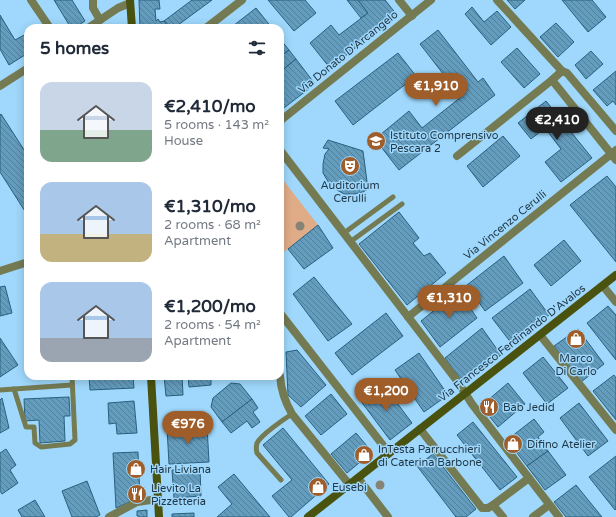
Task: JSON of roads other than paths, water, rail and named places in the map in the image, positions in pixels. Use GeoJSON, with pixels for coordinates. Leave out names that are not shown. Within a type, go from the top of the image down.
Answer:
{"type":"FeatureCollection","features":[{"type":"Feature","properties":{"kind":"street"},"geometry":{"type":"LineString","coordinates":[[31,0],[47,24]]}},
{"type":"Feature","properties":{"kind":"street"},"geometry":{"type":"LineString","coordinates":[[88,0],[93,4],[100,20]]}},
{"type":"Feature","properties":{"kind":"street"},"geometry":{"type":"LineString","coordinates":[[211,24],[242,0]]}},
{"type":"Feature","properties":{"kind":"street","name":"Via Donato D'Arcangelo"},"geometry":{"type":"LineString","coordinates":[[400,0],[412,16]]}},
{"type":"Feature","properties":{"kind":"street","name":"Via Donato D'Arcangelo"},"geometry":{"type":"LineString","coordinates":[[284,118],[431,0]]}},
{"type":"Feature","properties":{"kind":"street"},"geometry":{"type":"LineString","coordinates":[[497,0],[562,71],[567,73],[616,131]]}},
{"type":"Feature","properties":{"kind":"street"},"geometry":{"type":"LineString","coordinates":[[94,24],[130,2],[132,24]]}},
{"type":"Feature","properties":{"kind":"street"},"geometry":{"type":"LineString","coordinates":[[0,86],[24,71]]}},
{"type":"Feature","properties":{"kind":"street"},"geometry":{"type":"LineString","coordinates":[[457,156],[562,71]]}},
{"type":"Feature","properties":{"kind":"street"},"geometry":{"type":"LineString","coordinates":[[552,80],[614,155]]}},
{"type":"Feature","properties":{"kind":"street"},"geometry":{"type":"LineString","coordinates":[[284,155],[458,382],[559,517]]}},
{"type":"Feature","properties":{"kind":"street","name":"Via Vincenzo Cerulli"},"geometry":{"type":"LineString","coordinates":[[408,317],[614,155]]}},
{"type":"Feature","properties":{"kind":"street"},"geometry":{"type":"LineString","coordinates":[[0,271],[24,263]]}},
{"type":"Feature","properties":{"kind":"street","name":"Via Francesco Ferdinando D'Avalos"},"geometry":{"type":"LineString","coordinates":[[308,517],[616,275]]}},
{"type":"Feature","properties":{"kind":"street"},"geometry":{"type":"LineString","coordinates":[[603,286],[616,302]]}},
{"type":"Feature","properties":{"kind":"street"},"geometry":{"type":"LineString","coordinates":[[284,322],[389,453]]}},
{"type":"Feature","properties":{"kind":"street"},"geometry":{"type":"LineString","coordinates":[[540,335],[616,430]]}},
{"type":"Feature","properties":{"kind":"street"},"geometry":{"type":"LineString","coordinates":[[151,380],[159,517]]}},
{"type":"Feature","properties":{"kind":"street"},"geometry":{"type":"LineString","coordinates":[[281,380],[284,396],[292,414],[349,484]]}},
{"type":"Feature","properties":{"kind":"street"},"geometry":{"type":"LineString","coordinates":[[420,429],[481,507],[486,508],[493,505],[529,478]]}},
{"type":"Feature","properties":{"kind":"street"},"geometry":{"type":"LineString","coordinates":[[358,478],[388,517]]}},
{"type":"Feature","properties":{"kind":"street"},"geometry":{"type":"LineString","coordinates":[[109,517],[137,502],[158,499]]}},
{"type":"Feature","properties":{"kind":"street"},"geometry":{"type":"LineString","coordinates":[[493,505],[503,517]]}},
{"type":"Feature","properties":{"kind":"street"},"geometry":{"type":"LineString","coordinates":[[533,517],[549,505]]}},
{"type":"Feature","properties":{"kind":"lane"},"geometry":{"type":"LineString","coordinates":[[344,234],[393,197]]}},
{"type":"Feature","properties":{"kind":"lane"},"geometry":{"type":"LineString","coordinates":[[350,242],[402,204]]}},
{"type":"Feature","properties":{"kind":"lane"},"geometry":{"type":"LineString","coordinates":[[14,389],[26,427],[34,427],[35,443],[41,447],[70,444],[75,440],[72,380]]}},
{"type":"Feature","properties":{"kind":"lane"},"geometry":{"type":"LineString","coordinates":[[0,390],[72,385]]}},
{"type":"Feature","properties":{"kind":"lane"},"geometry":{"type":"LineString","coordinates":[[281,480],[257,453],[256,448],[261,438],[292,414]]}},
{"type":"Feature","properties":{"kind":"place","name":"Istituto Comprensivo Pescara 2"},"geometry":{"type":"Point","coordinates":[376,141]}},
{"type":"Feature","properties":{"kind":"place","name":"Auditorium Cerulli"},"geometry":{"type":"Point","coordinates":[350,166]}},
{"type":"Feature","properties":{"kind":"place","name":"Marco Di Carlo"},"geometry":{"type":"Point","coordinates":[576,339]}},
{"type":"Feature","properties":{"kind":"place","name":"Bab Jedid"},"geometry":{"type":"Point","coordinates":[489,407]}},
{"type":"Feature","properties":{"kind":"place","name":"Difino Atelier"},"geometry":{"type":"Point","coordinates":[513,444]}},
{"type":"Feature","properties":{"kind":"place","name":"InTesta Parrucchieri di Caterina Barbone"},"geometry":{"type":"Point","coordinates":[364,455]}},
{"type":"Feature","properties":{"kind":"place","name":"Hair Liviana"},"geometry":{"type":"Point","coordinates":[136,469]}},
{"type":"Feature","properties":{"kind":"place","name":"Eusebi"},"geometry":{"type":"Point","coordinates":[318,487]}},
{"type":"Feature","properties":{"kind":"place","name":"Lievito La Pizzetteria"},"geometry":{"type":"Point","coordinates":[137,494]}}]}
